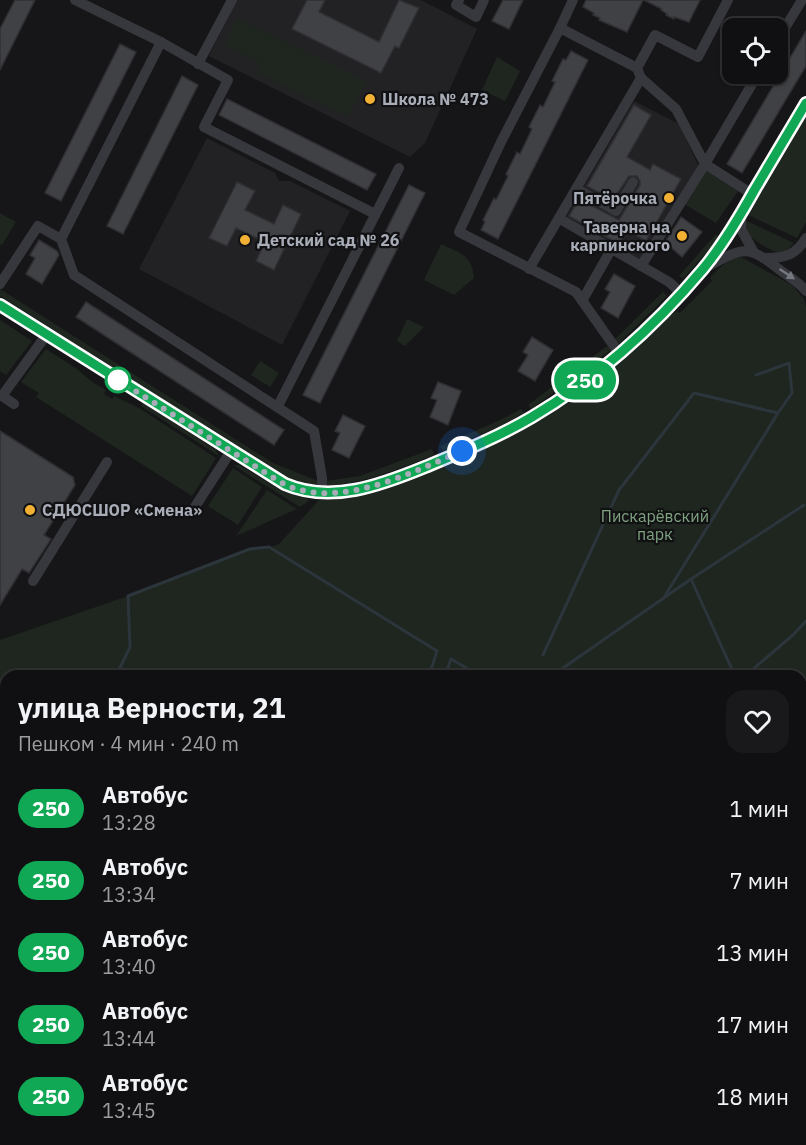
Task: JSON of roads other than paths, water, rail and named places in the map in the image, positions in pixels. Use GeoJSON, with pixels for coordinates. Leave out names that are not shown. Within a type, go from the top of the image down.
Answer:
{"type":"FeatureCollection","features":[{"type":"Feature","properties":{"kind":"street"},"geometry":{"type":"LineString","coordinates":[[75,0],[161,42],[228,80],[204,127],[375,214]]}},
{"type":"Feature","properties":{"kind":"street"},"geometry":{"type":"LineString","coordinates":[[198,64],[232,0]]}},
{"type":"Feature","properties":{"kind":"street"},"geometry":{"type":"LineString","coordinates":[[459,0],[456,4],[476,17],[484,0]]}},
{"type":"Feature","properties":{"kind":"street"},"geometry":{"type":"LineString","coordinates":[[573,0],[501,142],[459,232],[576,292],[619,353]]}},
{"type":"Feature","properties":{"kind":"street"},"geometry":{"type":"LineString","coordinates":[[530,269],[577,189],[639,73],[655,34],[698,57],[729,0]]}},
{"type":"Feature","properties":{"kind":"street"},"geometry":{"type":"LineString","coordinates":[[788,18],[796,2]]}},
{"type":"Feature","properties":{"kind":"street"},"geometry":{"type":"LineString","coordinates":[[560,27],[639,73],[676,109],[705,164],[752,194]]}},
{"type":"Feature","properties":{"kind":"street"},"geometry":{"type":"LineString","coordinates":[[61,239],[161,42]]}},
{"type":"Feature","properties":{"kind":"street"},"geometry":{"type":"LineString","coordinates":[[641,266],[752,84]]}},
{"type":"Feature","properties":{"kind":"street"},"geometry":{"type":"LineString","coordinates":[[0,305],[285,484],[296,489],[322,493],[345,492],[385,482],[483,442],[525,421],[563,396],[619,353],[704,268],[741,214],[806,103]]}},
{"type":"Feature","properties":{"kind":"street"},"geometry":{"type":"LineString","coordinates":[[278,406],[399,168]]}},
{"type":"Feature","properties":{"kind":"street"},"geometry":{"type":"LineString","coordinates":[[577,189],[616,211],[633,182]]}},
{"type":"Feature","properties":{"kind":"street"},"geometry":{"type":"LineString","coordinates":[[741,214],[741,229],[753,251],[796,280],[806,291]]}},
{"type":"Feature","properties":{"kind":"street"},"geometry":{"type":"LineString","coordinates":[[560,219],[669,282],[681,293]]}},
{"type":"Feature","properties":{"kind":"street"},"geometry":{"type":"LineString","coordinates":[[0,284],[38,226],[61,239],[74,275],[160,327],[314,430],[322,478],[322,493]]}},
{"type":"Feature","properties":{"kind":"street"},"geometry":{"type":"LineString","coordinates":[[766,258],[787,257],[800,248],[806,238]]}},
{"type":"Feature","properties":{"kind":"street"},"geometry":{"type":"LineString","coordinates":[[582,301],[612,248]]}},
{"type":"Feature","properties":{"kind":"street"},"geometry":{"type":"LineString","coordinates":[[704,268],[732,253],[753,251]]}},
{"type":"Feature","properties":{"kind":"street"},"geometry":{"type":"LineString","coordinates":[[14,404],[1,396],[47,334]]}},
{"type":"Feature","properties":{"kind":"street"},"geometry":{"type":"LineString","coordinates":[[191,513],[231,451]]}},
{"type":"Feature","properties":{"kind":"street"},"geometry":{"type":"LineString","coordinates":[[33,581],[107,462]]}},
{"type":"Feature","properties":{"kind":"waterway"},"geometry":{"type":"LineString","coordinates":[[756,375],[789,363],[792,393],[778,413]]}},
{"type":"Feature","properties":{"kind":"waterway"},"geometry":{"type":"LineString","coordinates":[[543,655],[619,490],[694,393],[778,413],[663,599]]}},
{"type":"Feature","properties":{"kind":"waterway"},"geometry":{"type":"LineString","coordinates":[[563,668],[691,579],[804,505]]}},
{"type":"Feature","properties":{"kind":"waterway"},"geometry":{"type":"LineString","coordinates":[[119,670],[130,647],[128,596],[250,549],[269,547],[437,651],[431,670]]}},
{"type":"Feature","properties":{"kind":"waterway"},"geometry":{"type":"LineString","coordinates":[[691,579],[732,670]]}},
{"type":"Feature","properties":{"kind":"waterway"},"geometry":{"type":"LineString","coordinates":[[752,670],[806,621]]}},
{"type":"Feature","properties":{"kind":"waterway"},"geometry":{"type":"LineString","coordinates":[[447,670],[451,659],[470,670]]}},
{"type":"Feature","properties":{"kind":"place","name":"Школа № 473"},"geometry":{"type":"Point","coordinates":[370,99]}},
{"type":"Feature","properties":{"kind":"place","name":"Пятёрочка"},"geometry":{"type":"Point","coordinates":[669,198]}},
{"type":"Feature","properties":{"kind":"place","name":"Таверна на карпинского"},"geometry":{"type":"Point","coordinates":[682,236]}},
{"type":"Feature","properties":{"kind":"place","name":"Детский сад № 26"},"geometry":{"type":"Point","coordinates":[245,240]}},
{"type":"Feature","properties":{"kind":"place","name":"СДЮСШОР «Смена»"},"geometry":{"type":"Point","coordinates":[30,510]}},
{"type":"Feature","properties":{"kind":"park label","name":"Пискарёвский парк"},"geometry":{"type":"Point","coordinates":[655,525]}}]}
